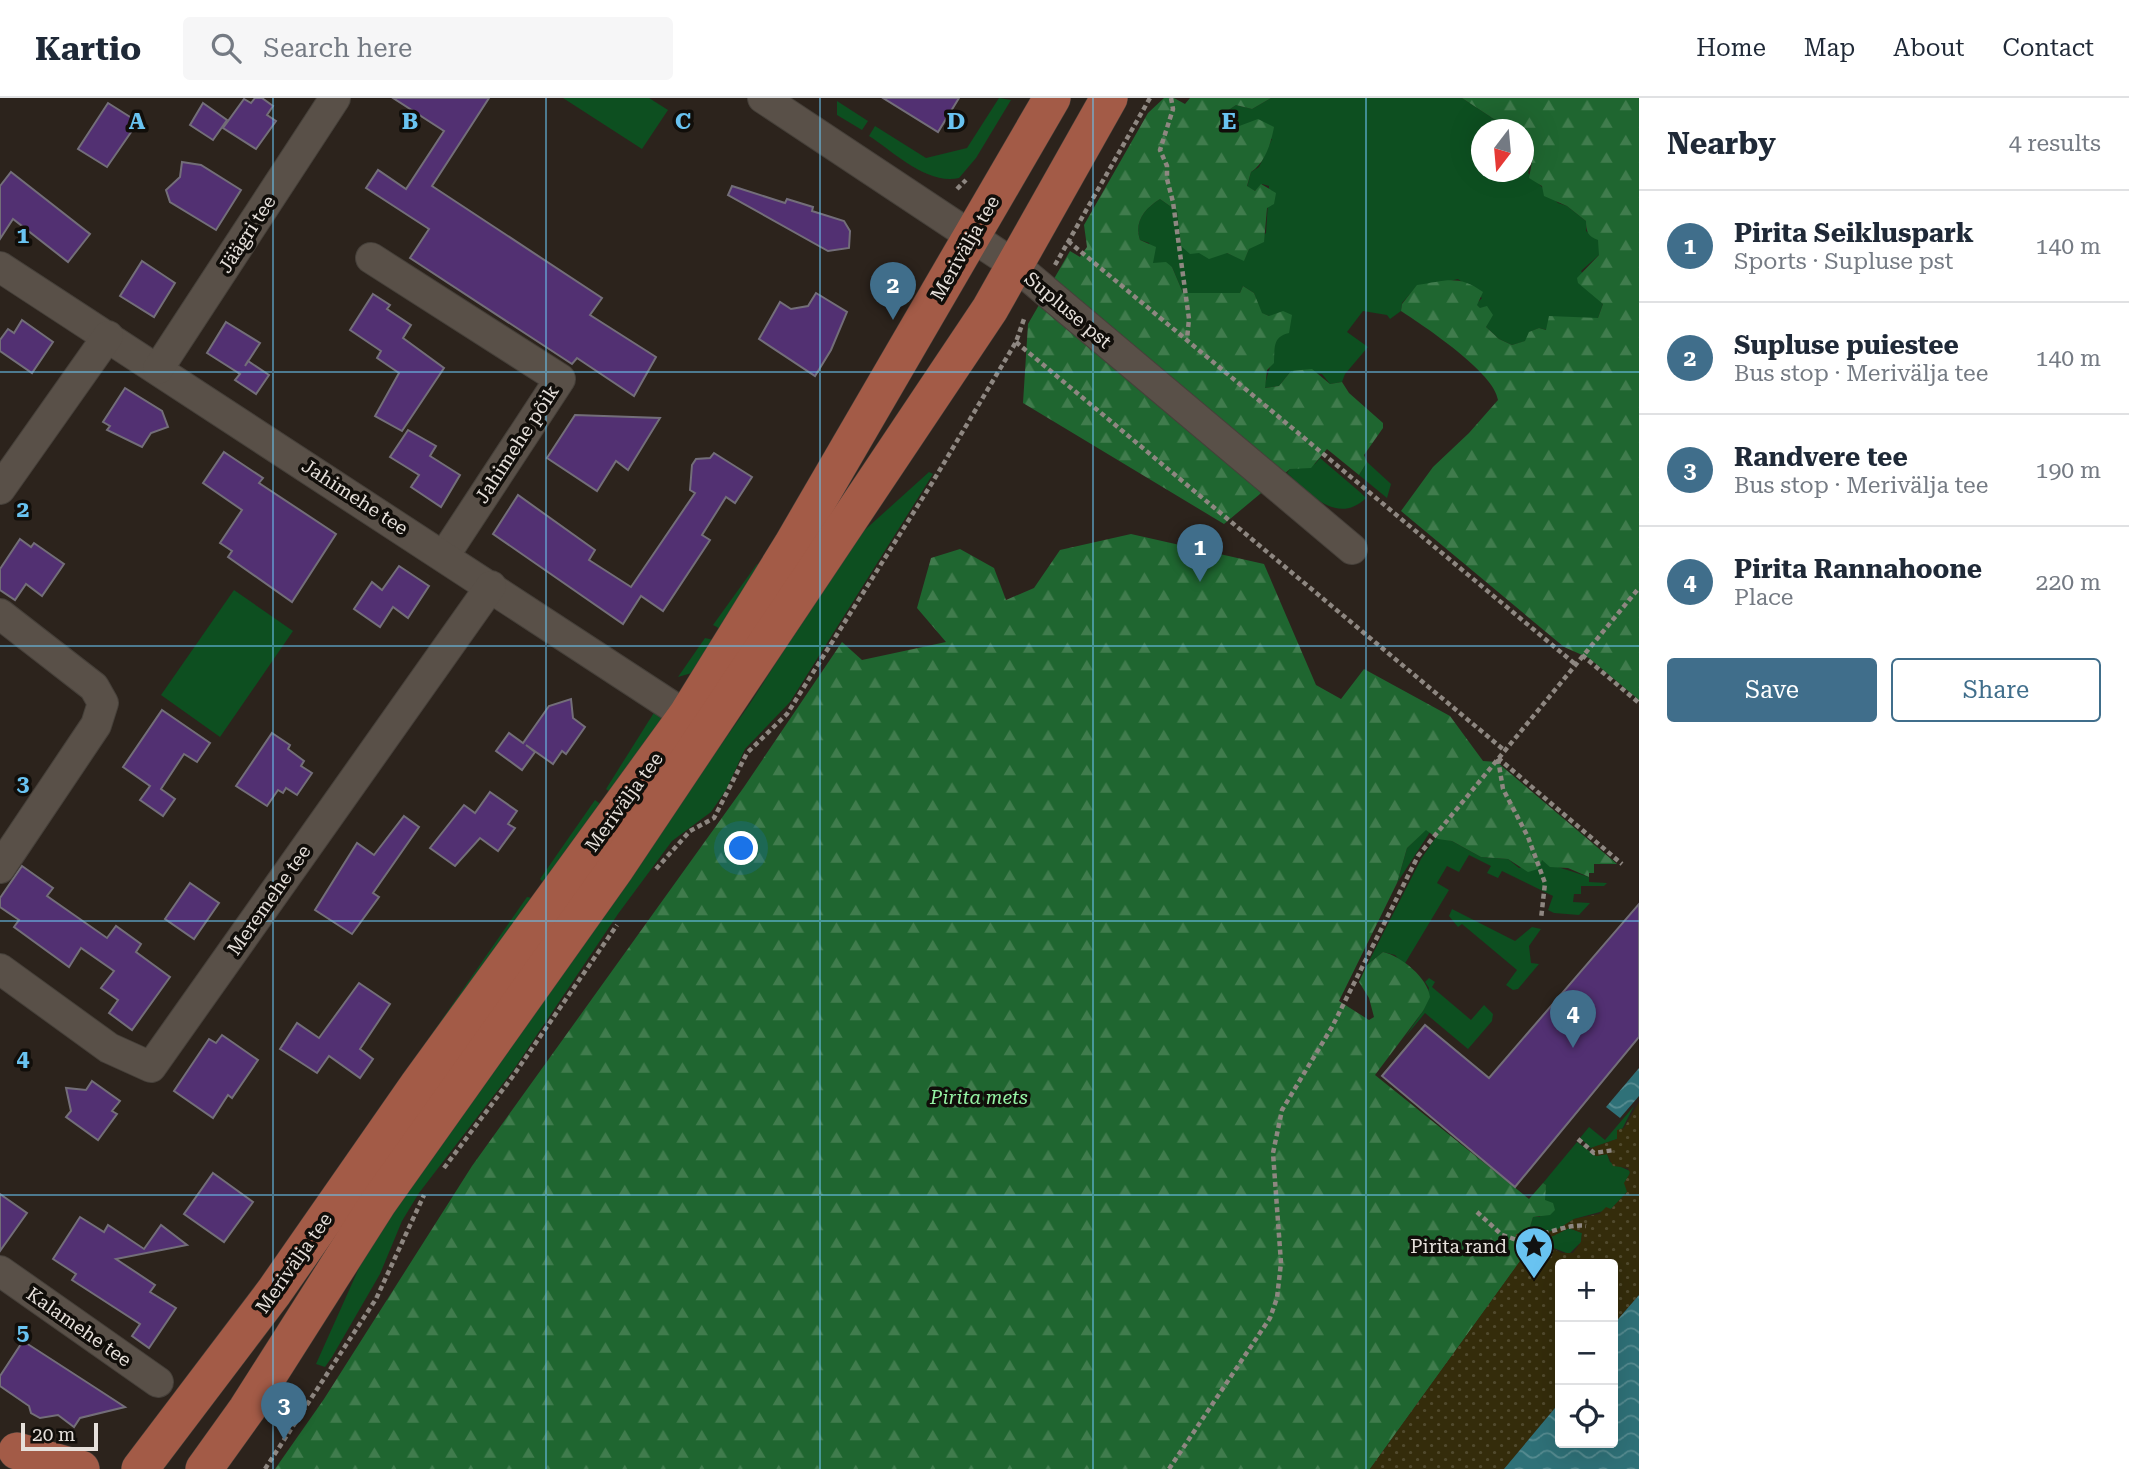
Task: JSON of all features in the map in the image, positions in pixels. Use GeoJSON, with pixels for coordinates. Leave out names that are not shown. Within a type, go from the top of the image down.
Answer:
{"type":"FeatureCollection","features":[{"type":"Feature","properties":{"kind":"main road","name":"Merivälja tee"},"geometry":{"type":"LineString","coordinates":[[204,1469],[247,1409],[378,1203],[616,868],[799,534],[1052,98]]}},
{"type":"Feature","properties":{"kind":"main road","name":"Merivälja tee"},"geometry":{"type":"LineString","coordinates":[[140,1469],[274,1292],[418,1085],[697,723],[1016,266],[1109,98]]}},
{"type":"Feature","properties":{"kind":"main road"},"geometry":{"type":"LineString","coordinates":[[16,1454],[81,1469]]}},
{"type":"Feature","properties":{"kind":"street","name":"Jäägri tee"},"geometry":{"type":"LineString","coordinates":[[158,369],[335,98]]}},
{"type":"Feature","properties":{"kind":"street","name":"Supluse pst"},"geometry":{"type":"LineString","coordinates":[[763,98],[1016,266],[1352,549]]}},
{"type":"Feature","properties":{"kind":"street","name":"Jahimehe põik"},"geometry":{"type":"LineString","coordinates":[[371,258],[560,379],[444,556]]}},
{"type":"Feature","properties":{"kind":"street","name":"Jahimehe tee"},"geometry":{"type":"LineString","coordinates":[[0,267],[697,723]]}},
{"type":"Feature","properties":{"kind":"street"},"geometry":{"type":"LineString","coordinates":[[0,489],[108,336]]}},
{"type":"Feature","properties":{"kind":"street","name":"Meremehe tee"},"geometry":{"type":"LineString","coordinates":[[0,969],[109,1048],[151,1067],[491,586]]}},
{"type":"Feature","properties":{"kind":"street"},"geometry":{"type":"LineString","coordinates":[[0,614],[94,687],[103,704],[96,725],[0,868]]}},
{"type":"Feature","properties":{"kind":"street","name":"Kalamehe tee"},"geometry":{"type":"LineString","coordinates":[[0,1271],[158,1382]]}},
{"type":"Feature","properties":{"kind":"path"},"geometry":{"type":"LineString","coordinates":[[1055,265],[1150,98]]}},
{"type":"Feature","properties":{"kind":"path"},"geometry":{"type":"LineString","coordinates":[[1171,98],[1173,109],[1160,150],[1167,166],[1167,179],[1173,202],[1189,319],[1188,340]]}},
{"type":"Feature","properties":{"kind":"path"},"geometry":{"type":"LineString","coordinates":[[1068,241],[1575,664]]}},
{"type":"Feature","properties":{"kind":"path"},"geometry":{"type":"LineString","coordinates":[[648,879],[690,831],[714,818],[747,753],[787,714],[932,483],[1016,342],[1024,319]]}},
{"type":"Feature","properties":{"kind":"path"},"geometry":{"type":"LineString","coordinates":[[1016,342],[1504,750]]}},
{"type":"Feature","properties":{"kind":"path"},"geometry":{"type":"LineString","coordinates":[[1169,1469],[1270,1318],[1277,1298],[1281,1264],[1273,1153],[1282,1110],[1332,1027],[1410,867],[1639,588]]}},
{"type":"Feature","properties":{"kind":"path"},"geometry":{"type":"LineString","coordinates":[[1582,655],[1639,703]]}},
{"type":"Feature","properties":{"kind":"path"},"geometry":{"type":"LineString","coordinates":[[1497,758],[1622,864]]}},
{"type":"Feature","properties":{"kind":"path"},"geometry":{"type":"LineString","coordinates":[[1497,758],[1503,789],[1528,837],[1545,883],[1541,919]]}},
{"type":"Feature","properties":{"kind":"path"},"geometry":{"type":"LineString","coordinates":[[440,1173],[513,1076],[619,921]]}},
{"type":"Feature","properties":{"kind":"path"},"geometry":{"type":"LineString","coordinates":[[1578,1139],[1594,1153],[1614,1150]]}},
{"type":"Feature","properties":{"kind":"path"},"geometry":{"type":"LineString","coordinates":[[265,1469],[376,1299],[424,1195],[432,1184]]}},
{"type":"Feature","properties":{"kind":"path"},"geometry":{"type":"LineString","coordinates":[[1477,1212],[1497,1232],[1553,1252]]}},
{"type":"Feature","properties":{"kind":"path"},"geometry":{"type":"LineString","coordinates":[[1517,1239],[1554,1233],[1576,1224],[1586,1226]]}},
{"type":"Feature","properties":{"kind":"green space"},"geometry":{"type":"Polygon","coordinates":[[[563,98],[649,98],[668,110],[642,149],[563,98]]]}},
{"type":"Feature","properties":{"kind":"green space"},"geometry":{"type":"Polygon","coordinates":[[[999,98],[1011,100],[976,158],[959,178],[935,177],[923,172],[869,136],[875,126],[926,158],[967,148],[999,98]]]}},
{"type":"Feature","properties":{"kind":"green space"},"geometry":{"type":"Polygon","coordinates":[[[1164,98],[1174,98],[1185,104],[1190,98],[1271,98],[1252,109],[1236,105],[1227,111],[1226,118],[1234,128],[1258,119],[1274,127],[1267,152],[1251,172],[1247,186],[1255,191],[1261,184],[1276,193],[1274,204],[1267,208],[1264,242],[1249,249],[1244,261],[1227,253],[1209,259],[1199,253],[1190,254],[1181,246],[1177,211],[1160,199],[1145,212],[1138,227],[1140,240],[1156,247],[1153,263],[1166,262],[1172,267],[1183,293],[1240,293],[1243,286],[1254,293],[1262,313],[1269,316],[1283,311],[1292,315],[1289,333],[1277,340],[1274,363],[1267,370],[1265,388],[1279,386],[1291,371],[1312,369],[1330,384],[1342,382],[1349,393],[1383,423],[1383,428],[1364,455],[1367,462],[1359,475],[1327,449],[1311,468],[1290,469],[1224,524],[1023,403],[1028,324],[1070,251],[1080,257],[1087,247],[1084,225],[1148,113],[1164,98]]]}},
{"type":"Feature","properties":{"kind":"green space"},"geometry":{"type":"Polygon","coordinates":[[[1271,98],[1462,98],[1494,119],[1471,119],[1471,182],[1534,182],[1534,179],[1558,203],[1567,206],[1586,221],[1586,231],[1599,240],[1599,255],[1581,271],[1603,304],[1598,318],[1555,318],[1547,330],[1539,328],[1530,332],[1526,341],[1512,345],[1499,339],[1486,327],[1489,319],[1476,304],[1482,298],[1458,279],[1433,285],[1418,285],[1402,303],[1401,311],[1390,319],[1387,315],[1363,311],[1347,332],[1368,347],[1345,374],[1342,382],[1330,384],[1322,374],[1291,371],[1279,386],[1264,388],[1274,343],[1281,335],[1269,316],[1261,313],[1254,293],[1243,286],[1240,293],[1183,293],[1172,267],[1153,263],[1149,243],[1140,240],[1138,233],[1142,216],[1160,199],[1177,211],[1181,246],[1199,253],[1227,253],[1244,260],[1249,249],[1266,233],[1269,186],[1262,184],[1255,191],[1247,187],[1251,172],[1259,167],[1272,139],[1234,128],[1226,118],[1227,111],[1236,105],[1252,109],[1271,98]]]}},
{"type":"Feature","properties":{"kind":"green space"},"geometry":{"type":"Polygon","coordinates":[[[1462,98],[1639,98],[1639,700],[1589,658],[1564,647],[1401,511],[1433,467],[1469,433],[1498,400],[1494,389],[1472,364],[1401,311],[1402,304],[1417,285],[1451,280],[1474,286],[1483,292],[1477,305],[1480,308],[1487,306],[1493,315],[1486,327],[1499,339],[1512,345],[1525,341],[1529,332],[1539,328],[1546,330],[1549,316],[1598,318],[1603,304],[1578,283],[1577,278],[1599,255],[1598,240],[1588,233],[1586,221],[1567,206],[1544,196],[1542,186],[1534,181],[1534,119],[1494,119],[1462,98]]]}},
{"type":"Feature","properties":{"kind":"green space"},"geometry":{"type":"Polygon","coordinates":[[[837,101],[868,121],[862,130],[837,115],[837,101]]]}},
{"type":"Feature","properties":{"kind":"green space"},"geometry":{"type":"Polygon","coordinates":[[[1320,458],[1366,498],[1355,506],[1334,508],[1314,497],[1287,473],[1290,469],[1315,464],[1320,458]]]}},
{"type":"Feature","properties":{"kind":"green space"},"geometry":{"type":"Polygon","coordinates":[[[1367,462],[1391,484],[1387,498],[1359,475],[1367,462]]]}},
{"type":"Feature","properties":{"kind":"green space"},"geometry":{"type":"Polygon","coordinates":[[[929,472],[933,474],[790,702],[745,749],[726,790],[711,812],[672,841],[618,914],[514,1069],[419,1193],[402,1221],[380,1274],[332,1357],[325,1367],[316,1364],[363,1259],[408,1190],[749,705],[857,537],[929,472]]]}},
{"type":"Feature","properties":{"kind":"green space","name":"Pirita mets"},"geometry":{"type":"Polygon","coordinates":[[[1131,534],[1264,564],[1316,685],[1341,699],[1364,669],[1450,716],[1483,761],[1497,762],[1617,864],[1594,864],[1594,873],[1589,873],[1589,877],[1568,868],[1550,867],[1542,860],[1538,869],[1528,872],[1508,859],[1481,857],[1452,841],[1438,839],[1426,830],[1407,848],[1397,883],[1339,1001],[1369,1020],[1374,1017],[1369,998],[1359,982],[1367,965],[1383,952],[1398,958],[1419,975],[1430,997],[1423,1011],[1375,1075],[1529,1199],[1543,1183],[1546,1185],[1545,1200],[1553,1203],[1555,1210],[1550,1215],[1533,1217],[1530,1227],[1517,1234],[1517,1239],[1529,1249],[1370,1469],[275,1469],[324,1399],[472,1166],[744,787],[842,642],[862,660],[946,642],[917,608],[931,558],[960,549],[994,568],[1006,600],[1034,588],[1060,550],[1131,534]]]}},
{"type":"Feature","properties":{"kind":"green space"},"geometry":{"type":"Polygon","coordinates":[[[757,564],[761,567],[722,630],[713,625],[757,564]]]}},
{"type":"Feature","properties":{"kind":"green space"},"geometry":{"type":"Polygon","coordinates":[[[234,590],[293,631],[220,737],[161,695],[234,590]]]}},
{"type":"Feature","properties":{"kind":"green space"},"geometry":{"type":"Polygon","coordinates":[[[705,638],[714,640],[695,672],[678,677],[705,638]]]}},
{"type":"Feature","properties":{"kind":"green space"},"geometry":{"type":"Polygon","coordinates":[[[655,711],[661,715],[661,722],[612,794],[606,789],[655,711]]]}},
{"type":"Feature","properties":{"kind":"green space"},"geometry":{"type":"Polygon","coordinates":[[[595,800],[603,806],[547,886],[540,879],[595,800]]]}},
{"type":"Feature","properties":{"kind":"green space"},"geometry":{"type":"Polygon","coordinates":[[[1426,829],[1430,832],[1397,883],[1407,848],[1426,829]]]}},
{"type":"Feature","properties":{"kind":"green space"},"geometry":{"type":"Polygon","coordinates":[[[1436,837],[1452,841],[1481,857],[1508,859],[1519,868],[1542,860],[1589,877],[1589,882],[1607,883],[1604,886],[1581,886],[1581,894],[1574,894],[1573,902],[1590,903],[1579,915],[1554,913],[1548,910],[1553,896],[1502,871],[1498,878],[1487,873],[1491,866],[1469,855],[1459,872],[1447,866],[1437,883],[1449,890],[1404,965],[1395,955],[1383,952],[1367,965],[1421,859],[1436,837]]]}},
{"type":"Feature","properties":{"kind":"green space"},"geometry":{"type":"Polygon","coordinates":[[[527,897],[532,898],[411,1064],[527,897]]]}},
{"type":"Feature","properties":{"kind":"green space"},"geometry":{"type":"Polygon","coordinates":[[[1452,909],[1515,941],[1532,927],[1541,929],[1529,946],[1531,963],[1539,964],[1518,989],[1513,990],[1506,985],[1517,970],[1462,924],[1458,927],[1449,916],[1452,909]]]}},
{"type":"Feature","properties":{"kind":"green space"},"geometry":{"type":"Polygon","coordinates":[[[1429,978],[1435,982],[1432,987],[1471,1020],[1484,1005],[1493,1014],[1492,1021],[1468,1049],[1425,1013],[1405,1037],[1423,1011],[1429,988],[1425,982],[1429,978]]]}},
{"type":"Feature","properties":{"kind":"green space"},"geometry":{"type":"Polygon","coordinates":[[[1634,1106],[1617,1139],[1591,1148],[1580,1138],[1589,1127],[1605,1140],[1634,1106]]]}},
{"type":"Feature","properties":{"kind":"green space"},"geometry":{"type":"Polygon","coordinates":[[[1577,1142],[1596,1156],[1607,1154],[1610,1162],[1630,1171],[1627,1192],[1611,1209],[1574,1219],[1555,1231],[1517,1234],[1530,1227],[1533,1217],[1540,1217],[1546,1185],[1543,1183],[1577,1142]]]}},
{"type":"Feature","properties":{"kind":"green space"},"geometry":{"type":"Polygon","coordinates":[[[1569,1228],[1582,1233],[1581,1242],[1569,1254],[1530,1239],[1553,1236],[1569,1228]]]}},
{"type":"Feature","properties":{"kind":"sand","name":"Pirita rand"},"geometry":{"type":"Polygon","coordinates":[[[1639,1102],[1639,1295],[1618,1319],[1618,1259],[1555,1259],[1555,1408],[1504,1469],[1370,1469],[1528,1250],[1525,1245],[1515,1244],[1516,1234],[1555,1231],[1574,1219],[1599,1214],[1606,1207],[1611,1209],[1627,1192],[1624,1183],[1630,1173],[1628,1168],[1613,1166],[1607,1154],[1596,1156],[1591,1148],[1617,1139],[1617,1130],[1624,1128],[1639,1102]],[[1569,1228],[1553,1236],[1531,1239],[1562,1253],[1573,1253],[1581,1242],[1582,1233],[1569,1228]]]}},
{"type":"Feature","properties":{"kind":"water"},"geometry":{"type":"Polygon","coordinates":[[[1639,1068],[1639,1096],[1620,1118],[1606,1107],[1639,1068]]]}},
{"type":"Feature","properties":{"kind":"water"},"geometry":{"type":"Polygon","coordinates":[[[1639,1295],[1639,1469],[1504,1469],[1555,1408],[1555,1448],[1618,1448],[1618,1319],[1639,1295]]]}},
{"type":"Feature","properties":{"kind":"building"},"geometry":{"type":"Polygon","coordinates":[[[255,98],[262,98],[273,106],[267,115],[276,121],[256,149],[223,128],[244,99],[251,103],[255,98]]]}},
{"type":"Feature","properties":{"kind":"building"},"geometry":{"type":"Polygon","coordinates":[[[393,98],[489,98],[432,186],[602,298],[590,315],[656,357],[634,396],[577,358],[572,364],[410,258],[429,229],[366,188],[378,170],[406,189],[444,131],[393,98]]]}},
{"type":"Feature","properties":{"kind":"building"},"geometry":{"type":"Polygon","coordinates":[[[883,98],[959,98],[938,132],[883,98]]]}},
{"type":"Feature","properties":{"kind":"building"},"geometry":{"type":"Polygon","coordinates":[[[108,103],[138,122],[107,167],[78,149],[108,103]]]}},
{"type":"Feature","properties":{"kind":"building"},"geometry":{"type":"Polygon","coordinates":[[[203,103],[227,120],[213,140],[190,125],[203,103]]]}},
{"type":"Feature","properties":{"kind":"building"},"geometry":{"type":"Polygon","coordinates":[[[182,162],[201,165],[241,190],[216,230],[170,202],[166,190],[180,177],[182,162]]]}},
{"type":"Feature","properties":{"kind":"building"},"geometry":{"type":"Polygon","coordinates":[[[11,172],[90,234],[68,262],[13,219],[0,239],[0,186],[11,172]]]}},
{"type":"Feature","properties":{"kind":"building"},"geometry":{"type":"Polygon","coordinates":[[[732,186],[785,203],[787,199],[813,207],[812,211],[844,221],[850,231],[849,248],[828,251],[728,195],[732,186]]]}},
{"type":"Feature","properties":{"kind":"building"},"geometry":{"type":"Polygon","coordinates":[[[142,261],[175,283],[154,317],[120,296],[142,261]]]}},
{"type":"Feature","properties":{"kind":"building"},"geometry":{"type":"Polygon","coordinates":[[[816,293],[847,312],[831,350],[815,376],[759,339],[780,302],[791,309],[808,306],[816,293]]]}},
{"type":"Feature","properties":{"kind":"building"},"geometry":{"type":"Polygon","coordinates":[[[373,294],[390,305],[387,309],[411,325],[403,338],[444,368],[402,431],[375,416],[399,373],[377,358],[381,351],[350,330],[373,294]]]}},
{"type":"Feature","properties":{"kind":"building"},"geometry":{"type":"Polygon","coordinates":[[[22,320],[53,342],[32,373],[0,351],[0,340],[8,329],[14,333],[22,320]]]}},
{"type":"Feature","properties":{"kind":"building"},"geometry":{"type":"Polygon","coordinates":[[[226,322],[260,343],[248,361],[269,375],[256,394],[235,380],[240,374],[207,353],[226,322]]]}},
{"type":"Feature","properties":{"kind":"building"},"geometry":{"type":"Polygon","coordinates":[[[125,388],[162,411],[168,427],[151,433],[142,447],[107,430],[110,426],[103,422],[125,388]]]}},
{"type":"Feature","properties":{"kind":"building"},"geometry":{"type":"Polygon","coordinates":[[[575,415],[660,418],[628,470],[616,461],[597,491],[547,458],[575,415]]]}},
{"type":"Feature","properties":{"kind":"building"},"geometry":{"type":"Polygon","coordinates":[[[408,430],[436,446],[430,456],[460,475],[441,507],[411,487],[419,475],[390,457],[408,430]]]}},
{"type":"Feature","properties":{"kind":"building"},"geometry":{"type":"Polygon","coordinates":[[[224,452],[263,478],[259,483],[336,534],[292,602],[228,557],[232,551],[220,543],[242,510],[203,483],[224,452]]]}},
{"type":"Feature","properties":{"kind":"building"},"geometry":{"type":"Polygon","coordinates":[[[714,453],[752,477],[735,503],[726,497],[702,535],[710,540],[663,611],[641,596],[623,624],[493,534],[518,495],[595,550],[589,560],[631,587],[695,493],[690,490],[692,465],[696,459],[710,458],[714,453]]]}},
{"type":"Feature","properties":{"kind":"building"},"geometry":{"type":"Polygon","coordinates":[[[20,539],[31,547],[34,543],[64,564],[42,596],[26,584],[15,600],[0,590],[0,569],[20,539]]]}},
{"type":"Feature","properties":{"kind":"building"},"geometry":{"type":"Polygon","coordinates":[[[399,566],[429,586],[408,618],[393,607],[380,627],[354,609],[372,582],[382,590],[399,566]]]}},
{"type":"Feature","properties":{"kind":"building"},"geometry":{"type":"Polygon","coordinates":[[[571,699],[573,718],[585,727],[566,754],[562,751],[553,764],[526,745],[535,752],[522,770],[496,751],[509,733],[523,743],[549,706],[571,699]]]}},
{"type":"Feature","properties":{"kind":"building"},"geometry":{"type":"Polygon","coordinates":[[[162,710],[210,743],[197,762],[184,754],[161,789],[175,799],[163,816],[140,800],[150,786],[123,767],[162,710]]]}},
{"type":"Feature","properties":{"kind":"building"},"geometry":{"type":"Polygon","coordinates":[[[272,733],[290,745],[288,749],[304,761],[301,766],[312,773],[297,795],[286,788],[283,793],[278,790],[267,806],[236,786],[272,733]]]}},
{"type":"Feature","properties":{"kind":"building"},"geometry":{"type":"Polygon","coordinates":[[[490,792],[517,811],[508,824],[515,828],[498,851],[480,838],[455,866],[430,848],[464,805],[475,813],[490,792]]]}},
{"type":"Feature","properties":{"kind":"building"},"geometry":{"type":"Polygon","coordinates":[[[404,816],[419,827],[373,893],[379,897],[352,934],[315,910],[357,843],[374,855],[404,816]]]}},
{"type":"Feature","properties":{"kind":"building"},"geometry":{"type":"Polygon","coordinates":[[[22,866],[53,888],[47,896],[107,938],[116,926],[141,944],[136,952],[170,977],[132,1030],[109,1013],[118,1000],[101,988],[114,971],[81,948],[69,967],[14,927],[19,920],[0,907],[0,898],[22,866]]]}},
{"type":"Feature","properties":{"kind":"building"},"geometry":{"type":"Polygon","coordinates":[[[190,883],[219,903],[194,939],[165,919],[190,883]]]}},
{"type":"Feature","properties":{"kind":"building"},"geometry":{"type":"Polygon","coordinates":[[[1639,904],[1639,1037],[1515,1187],[1382,1076],[1425,1025],[1489,1078],[1639,904]]]}},
{"type":"Feature","properties":{"kind":"building"},"geometry":{"type":"Polygon","coordinates":[[[359,983],[390,1004],[360,1049],[373,1059],[360,1078],[329,1056],[317,1073],[280,1049],[297,1023],[319,1038],[359,983]]]}},
{"type":"Feature","properties":{"kind":"building"},"geometry":{"type":"Polygon","coordinates":[[[222,1035],[258,1060],[232,1098],[228,1095],[213,1118],[174,1091],[209,1039],[216,1043],[222,1035]]]}},
{"type":"Feature","properties":{"kind":"building"},"geometry":{"type":"Polygon","coordinates":[[[92,1081],[120,1101],[112,1111],[117,1114],[98,1140],[66,1117],[71,1111],[66,1088],[86,1090],[92,1081]]]}},
{"type":"Feature","properties":{"kind":"building"},"geometry":{"type":"Polygon","coordinates":[[[213,1173],[253,1202],[224,1242],[184,1214],[213,1173]]]}},
{"type":"Feature","properties":{"kind":"building"},"geometry":{"type":"Polygon","coordinates":[[[0,1194],[27,1213],[0,1251],[0,1194]]]}},
{"type":"Feature","properties":{"kind":"building"},"geometry":{"type":"Polygon","coordinates":[[[80,1217],[104,1232],[108,1225],[144,1249],[161,1225],[187,1245],[116,1259],[155,1285],[150,1292],[176,1308],[149,1348],[132,1336],[140,1324],[72,1280],[76,1274],[53,1259],[80,1217]]]}},
{"type":"Feature","properties":{"kind":"building"},"geometry":{"type":"Polygon","coordinates":[[[23,1341],[125,1407],[80,1418],[74,1427],[58,1415],[40,1418],[31,1413],[29,1406],[0,1386],[0,1376],[23,1341]]]}},
{"type":"Feature","properties":{"kind":"place","name":"Supluse puiestee"},"geometry":{"type":"Point","coordinates":[893,320]}},
{"type":"Feature","properties":{"kind":"place","name":"Pirita Seikluspark"},"geometry":{"type":"Point","coordinates":[1200,582]}},
{"type":"Feature","properties":{"kind":"place","name":"Pirita Rannahoone"},"geometry":{"type":"Point","coordinates":[1573,1048]}},
{"type":"Feature","properties":{"kind":"place","name":"Pirita rand"},"geometry":{"type":"Point","coordinates":[1534,1280]}},
{"type":"Feature","properties":{"kind":"place","name":"Randvere tee"},"geometry":{"type":"Point","coordinates":[284,1440]}}]}
